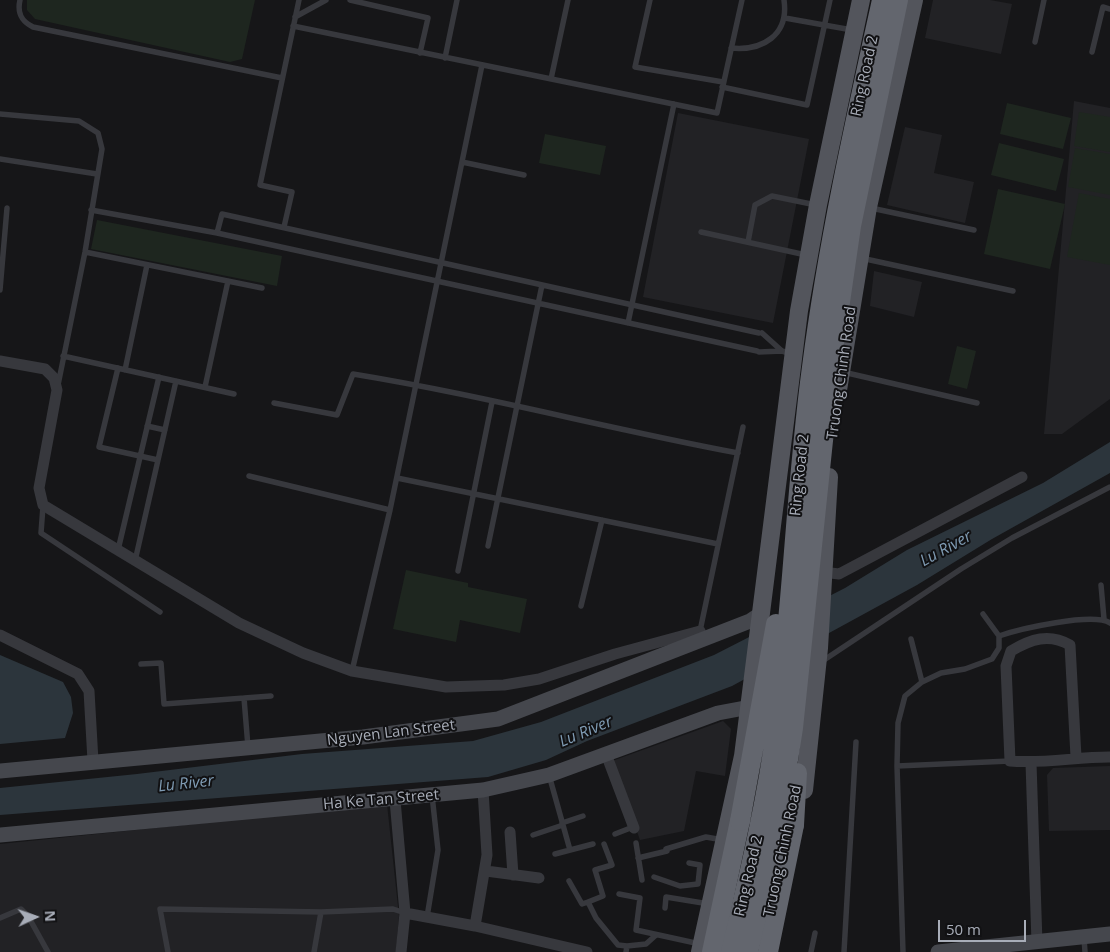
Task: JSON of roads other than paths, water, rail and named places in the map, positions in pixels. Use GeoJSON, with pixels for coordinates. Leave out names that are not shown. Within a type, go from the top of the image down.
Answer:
{"type":"FeatureCollection","features":[{"type":"Feature","properties":{"kind":"highway","name":"Ring Road 2"},"geometry":{"type":"LineString","coordinates":[[732,952],[762,821],[777,724],[794,528],[812,366],[834,222],[882,0]]}},
{"type":"Feature","properties":{"kind":"highway","name":"Ring Road 2"},"geometry":{"type":"LineString","coordinates":[[748,952],[778,823],[790,747],[815,530],[831,364],[851,226],[898,0]]}},
{"type":"Feature","properties":{"kind":"highway"},"geometry":{"type":"LineString","coordinates":[[705,949],[740,821],[794,528]]}},
{"type":"Feature","properties":{"kind":"highway"},"geometry":{"type":"LineString","coordinates":[[767,943],[794,825],[801,722],[814,616],[815,530]]}},
{"type":"Feature","properties":{"kind":"main road"},"geometry":{"type":"LineString","coordinates":[[705,949],[716,878],[743,756],[751,700],[762,613],[787,353],[809,256],[861,0]]}},
{"type":"Feature","properties":{"kind":"main road","name":"Truong Chinh Road"},"geometry":{"type":"LineString","coordinates":[[774,952],[803,814],[807,752],[818,656],[828,481],[840,371],[868,207],[914,0]]}},
{"type":"Feature","properties":{"kind":"main road"},"geometry":{"type":"LineString","coordinates":[[787,353],[840,371]]}},
{"type":"Feature","properties":{"kind":"main road","name":"Truong Chinh Road"},"geometry":{"type":"LineString","coordinates":[[762,952],[767,943],[787,817],[807,752]]}},
{"type":"Feature","properties":{"kind":"main road"},"geometry":{"type":"LineString","coordinates":[[722,952],[747,824],[743,756]]}},
{"type":"Feature","properties":{"kind":"main road"},"geometry":{"type":"LineString","coordinates":[[727,927],[767,943]]}},
{"type":"Feature","properties":{"kind":"street"},"geometry":{"type":"LineString","coordinates":[[0,361],[45,369],[54,378],[57,390],[39,488],[43,505],[239,623],[304,653],[352,671],[446,687],[504,685],[539,679],[615,654],[701,635]]}},
{"type":"Feature","properties":{"kind":"street"},"geometry":{"type":"LineString","coordinates":[[822,572],[839,574],[1022,477]]}},
{"type":"Feature","properties":{"kind":"street","name":"Nguyen Lan Street"},"geometry":{"type":"LineString","coordinates":[[0,771],[363,737],[498,719],[701,635],[750,621],[762,613]]}},
{"type":"Feature","properties":{"kind":"street"},"geometry":{"type":"LineString","coordinates":[[0,635],[65,666],[78,674],[86,684],[89,691],[93,761]]}},
{"type":"Feature","properties":{"kind":"street"},"geometry":{"type":"LineString","coordinates":[[1076,757],[1070,645],[1058,638],[1028,640],[1011,651],[1006,666],[1010,761],[1031,763],[1076,757],[1109,757]]}},
{"type":"Feature","properties":{"kind":"street","name":"Ha Ke Tan Street"},"geometry":{"type":"LineString","coordinates":[[0,835],[395,800],[483,790],[549,775],[751,700]]}},
{"type":"Feature","properties":{"kind":"street"},"geometry":{"type":"LineString","coordinates":[[606,754],[634,827]]}},
{"type":"Feature","properties":{"kind":"street"},"geometry":{"type":"LineString","coordinates":[[1031,763],[1037,943]]}},
{"type":"Feature","properties":{"kind":"street"},"geometry":{"type":"LineString","coordinates":[[475,926],[486,871],[487,855],[483,790]]}},
{"type":"Feature","properties":{"kind":"street"},"geometry":{"type":"LineString","coordinates":[[395,800],[405,913],[401,952]]}},
{"type":"Feature","properties":{"kind":"street"},"geometry":{"type":"LineString","coordinates":[[510,832],[513,875]]}},
{"type":"Feature","properties":{"kind":"street"},"geometry":{"type":"LineString","coordinates":[[486,871],[539,878]]}},
{"type":"Feature","properties":{"kind":"street"},"geometry":{"type":"LineString","coordinates":[[405,913],[475,926],[580,951]]}},
{"type":"Feature","properties":{"kind":"street"},"geometry":{"type":"LineString","coordinates":[[938,952],[1037,943],[1084,945],[1110,934]]}},
{"type":"Feature","properties":{"kind":"lane"},"geometry":{"type":"LineString","coordinates":[[20,0],[20,15],[25,23],[33,27],[282,78]]}},
{"type":"Feature","properties":{"kind":"lane"},"geometry":{"type":"LineString","coordinates":[[284,227],[292,192],[260,185],[299,0]]}},
{"type":"Feature","properties":{"kind":"lane"},"geometry":{"type":"LineString","coordinates":[[295,17],[326,0]]}},
{"type":"Feature","properties":{"kind":"lane"},"geometry":{"type":"LineString","coordinates":[[350,0],[428,18],[420,52]]}},
{"type":"Feature","properties":{"kind":"lane"},"geometry":{"type":"LineString","coordinates":[[445,58],[458,0]]}},
{"type":"Feature","properties":{"kind":"lane"},"geometry":{"type":"LineString","coordinates":[[551,79],[568,0]]}},
{"type":"Feature","properties":{"kind":"lane"},"geometry":{"type":"LineString","coordinates":[[650,0],[635,67],[723,84],[807,105],[830,0]]}},
{"type":"Feature","properties":{"kind":"lane"},"geometry":{"type":"LineString","coordinates":[[293,26],[717,113],[742,0]]}},
{"type":"Feature","properties":{"kind":"lane"},"geometry":{"type":"LineString","coordinates":[[731,48],[745,49],[758,46],[770,40],[778,31],[785,18],[784,0]]}},
{"type":"Feature","properties":{"kind":"lane"},"geometry":{"type":"LineString","coordinates":[[1035,42],[1044,0]]}},
{"type":"Feature","properties":{"kind":"lane"},"geometry":{"type":"LineString","coordinates":[[1092,52],[1103,7],[1110,9]]}},
{"type":"Feature","properties":{"kind":"lane"},"geometry":{"type":"LineString","coordinates":[[785,18],[854,30]]}},
{"type":"Feature","properties":{"kind":"lane"},"geometry":{"type":"LineString","coordinates":[[352,671],[397,478],[482,65]]}},
{"type":"Feature","properties":{"kind":"lane"},"geometry":{"type":"LineString","coordinates":[[628,323],[674,104]]}},
{"type":"Feature","properties":{"kind":"lane"},"geometry":{"type":"LineString","coordinates":[[0,114],[79,121],[98,133],[102,149],[90,210],[85,252],[57,390]]}},
{"type":"Feature","properties":{"kind":"lane"},"geometry":{"type":"LineString","coordinates":[[0,159],[97,174]]}},
{"type":"Feature","properties":{"kind":"lane"},"geometry":{"type":"LineString","coordinates":[[462,162],[524,175]]}},
{"type":"Feature","properties":{"kind":"lane"},"geometry":{"type":"LineString","coordinates":[[748,242],[755,206],[772,196],[818,206]]}},
{"type":"Feature","properties":{"kind":"lane"},"geometry":{"type":"LineString","coordinates":[[868,207],[974,230]]}},
{"type":"Feature","properties":{"kind":"lane"},"geometry":{"type":"LineString","coordinates":[[0,290],[7,208]]}},
{"type":"Feature","properties":{"kind":"lane"},"geometry":{"type":"LineString","coordinates":[[90,210],[217,233],[758,351],[787,353]]}},
{"type":"Feature","properties":{"kind":"lane"},"geometry":{"type":"LineString","coordinates":[[217,233],[222,214],[284,227],[440,264],[760,333],[787,353]]}},
{"type":"Feature","properties":{"kind":"lane"},"geometry":{"type":"LineString","coordinates":[[700,232],[809,256]]}},
{"type":"Feature","properties":{"kind":"lane"},"geometry":{"type":"LineString","coordinates":[[85,252],[262,288]]}},
{"type":"Feature","properties":{"kind":"lane"},"geometry":{"type":"LineString","coordinates":[[859,257],[1013,291]]}},
{"type":"Feature","properties":{"kind":"lane"},"geometry":{"type":"LineString","coordinates":[[125,370],[147,265]]}},
{"type":"Feature","properties":{"kind":"lane"},"geometry":{"type":"LineString","coordinates":[[205,387],[228,281]]}},
{"type":"Feature","properties":{"kind":"lane"},"geometry":{"type":"LineString","coordinates":[[488,546],[542,285]]}},
{"type":"Feature","properties":{"kind":"lane"},"geometry":{"type":"LineString","coordinates":[[64,356],[234,394]]}},
{"type":"Feature","properties":{"kind":"lane"},"geometry":{"type":"LineString","coordinates":[[118,368],[100,447],[158,460]]}},
{"type":"Feature","properties":{"kind":"lane"},"geometry":{"type":"LineString","coordinates":[[840,371],[977,403]]}},
{"type":"Feature","properties":{"kind":"lane"},"geometry":{"type":"LineString","coordinates":[[274,403],[337,415],[353,374],[416,384],[633,433],[738,453]]}},
{"type":"Feature","properties":{"kind":"lane"},"geometry":{"type":"LineString","coordinates":[[118,551],[159,377]]}},
{"type":"Feature","properties":{"kind":"lane"},"geometry":{"type":"LineString","coordinates":[[135,561],[176,381]]}},
{"type":"Feature","properties":{"kind":"lane"},"geometry":{"type":"LineString","coordinates":[[458,571],[492,402]]}},
{"type":"Feature","properties":{"kind":"lane"},"geometry":{"type":"LineString","coordinates":[[147,426],[165,430]]}},
{"type":"Feature","properties":{"kind":"lane"},"geometry":{"type":"LineString","coordinates":[[701,635],[743,427]]}},
{"type":"Feature","properties":{"kind":"lane"},"geometry":{"type":"LineString","coordinates":[[249,476],[390,510]]}},
{"type":"Feature","properties":{"kind":"lane"},"geometry":{"type":"LineString","coordinates":[[397,478],[718,544]]}},
{"type":"Feature","properties":{"kind":"lane"},"geometry":{"type":"LineString","coordinates":[[818,656],[1012,538],[1110,487]]}},
{"type":"Feature","properties":{"kind":"lane"},"geometry":{"type":"LineString","coordinates":[[43,505],[41,533],[160,612]]}},
{"type":"Feature","properties":{"kind":"lane"},"geometry":{"type":"LineString","coordinates":[[581,606],[602,520]]}},
{"type":"Feature","properties":{"kind":"lane"},"geometry":{"type":"LineString","coordinates":[[1101,585],[1104,619]]}},
{"type":"Feature","properties":{"kind":"lane"},"geometry":{"type":"LineString","coordinates":[[903,952],[897,766],[898,723],[905,696],[922,682],[941,673],[965,670],[992,659],[999,648],[999,636],[983,614]]}},
{"type":"Feature","properties":{"kind":"lane"},"geometry":{"type":"LineString","coordinates":[[999,636],[1023,628],[1104,619],[1110,623]]}},
{"type":"Feature","properties":{"kind":"lane"},"geometry":{"type":"LineString","coordinates":[[910,639],[922,682]]}},
{"type":"Feature","properties":{"kind":"lane"},"geometry":{"type":"LineString","coordinates":[[141,664],[161,663],[164,704],[271,696]]}},
{"type":"Feature","properties":{"kind":"lane"},"geometry":{"type":"LineString","coordinates":[[244,698],[248,748]]}},
{"type":"Feature","properties":{"kind":"lane"},"geometry":{"type":"LineString","coordinates":[[844,952],[856,742]]}},
{"type":"Feature","properties":{"kind":"lane"},"geometry":{"type":"LineString","coordinates":[[897,766],[1010,761]]}},
{"type":"Feature","properties":{"kind":"lane"},"geometry":{"type":"LineString","coordinates":[[549,775],[570,850]]}},
{"type":"Feature","properties":{"kind":"lane"},"geometry":{"type":"LineString","coordinates":[[427,917],[438,850],[432,795]]}},
{"type":"Feature","properties":{"kind":"lane"},"geometry":{"type":"LineString","coordinates":[[533,835],[583,816]]}},
{"type":"Feature","properties":{"kind":"lane"},"geometry":{"type":"LineString","coordinates":[[615,834],[634,827]]}},
{"type":"Feature","properties":{"kind":"lane"},"geometry":{"type":"LineString","coordinates":[[638,858],[667,851],[666,849],[706,837],[725,840]]}},
{"type":"Feature","properties":{"kind":"lane"},"geometry":{"type":"LineString","coordinates":[[636,843],[642,880]]}},
{"type":"Feature","properties":{"kind":"lane"},"geometry":{"type":"LineString","coordinates":[[555,854],[593,844]]}},
{"type":"Feature","properties":{"kind":"lane"},"geometry":{"type":"LineString","coordinates":[[568,880],[582,904],[603,896],[595,870],[612,865],[604,844]]}},
{"type":"Feature","properties":{"kind":"lane"},"geometry":{"type":"LineString","coordinates":[[654,878],[680,886],[691,886],[692,883],[698,884],[700,865],[689,863]]}},
{"type":"Feature","properties":{"kind":"lane"},"geometry":{"type":"LineString","coordinates":[[699,873],[716,878]]}},
{"type":"Feature","properties":{"kind":"lane"},"geometry":{"type":"LineString","coordinates":[[619,894],[640,898],[636,930],[705,949]]}},
{"type":"Feature","properties":{"kind":"lane"},"geometry":{"type":"LineString","coordinates":[[664,908],[666,897],[711,905]]}},
{"type":"Feature","properties":{"kind":"lane"},"geometry":{"type":"LineString","coordinates":[[588,902],[596,918],[618,945],[626,949],[646,944],[656,935]]}},
{"type":"Feature","properties":{"kind":"lane"},"geometry":{"type":"LineString","coordinates":[[0,918],[21,909],[28,916],[48,952]]}},
{"type":"Feature","properties":{"kind":"lane"},"geometry":{"type":"LineString","coordinates":[[168,952],[160,909],[321,912],[393,910],[405,913]]}},
{"type":"Feature","properties":{"kind":"lane"},"geometry":{"type":"LineString","coordinates":[[314,952],[321,912]]}},
{"type":"Feature","properties":{"kind":"lane"},"geometry":{"type":"LineString","coordinates":[[811,952],[815,933]]}},
{"type":"Feature","properties":{"kind":"water","name":"Lu River"},"geometry":{"type":"Polygon","coordinates":[[[1110,442],[1110,473],[992,539],[917,585],[732,686],[587,741],[546,760],[488,777],[0,815],[0,788],[302,754],[473,741],[541,722],[714,655],[845,588],[907,550],[1043,483],[1110,442]]]}},
{"type":"Feature","properties":{"kind":"water"},"geometry":{"type":"Polygon","coordinates":[[[0,655],[63,682],[71,697],[73,713],[65,738],[0,744],[0,655]]]}}]}
